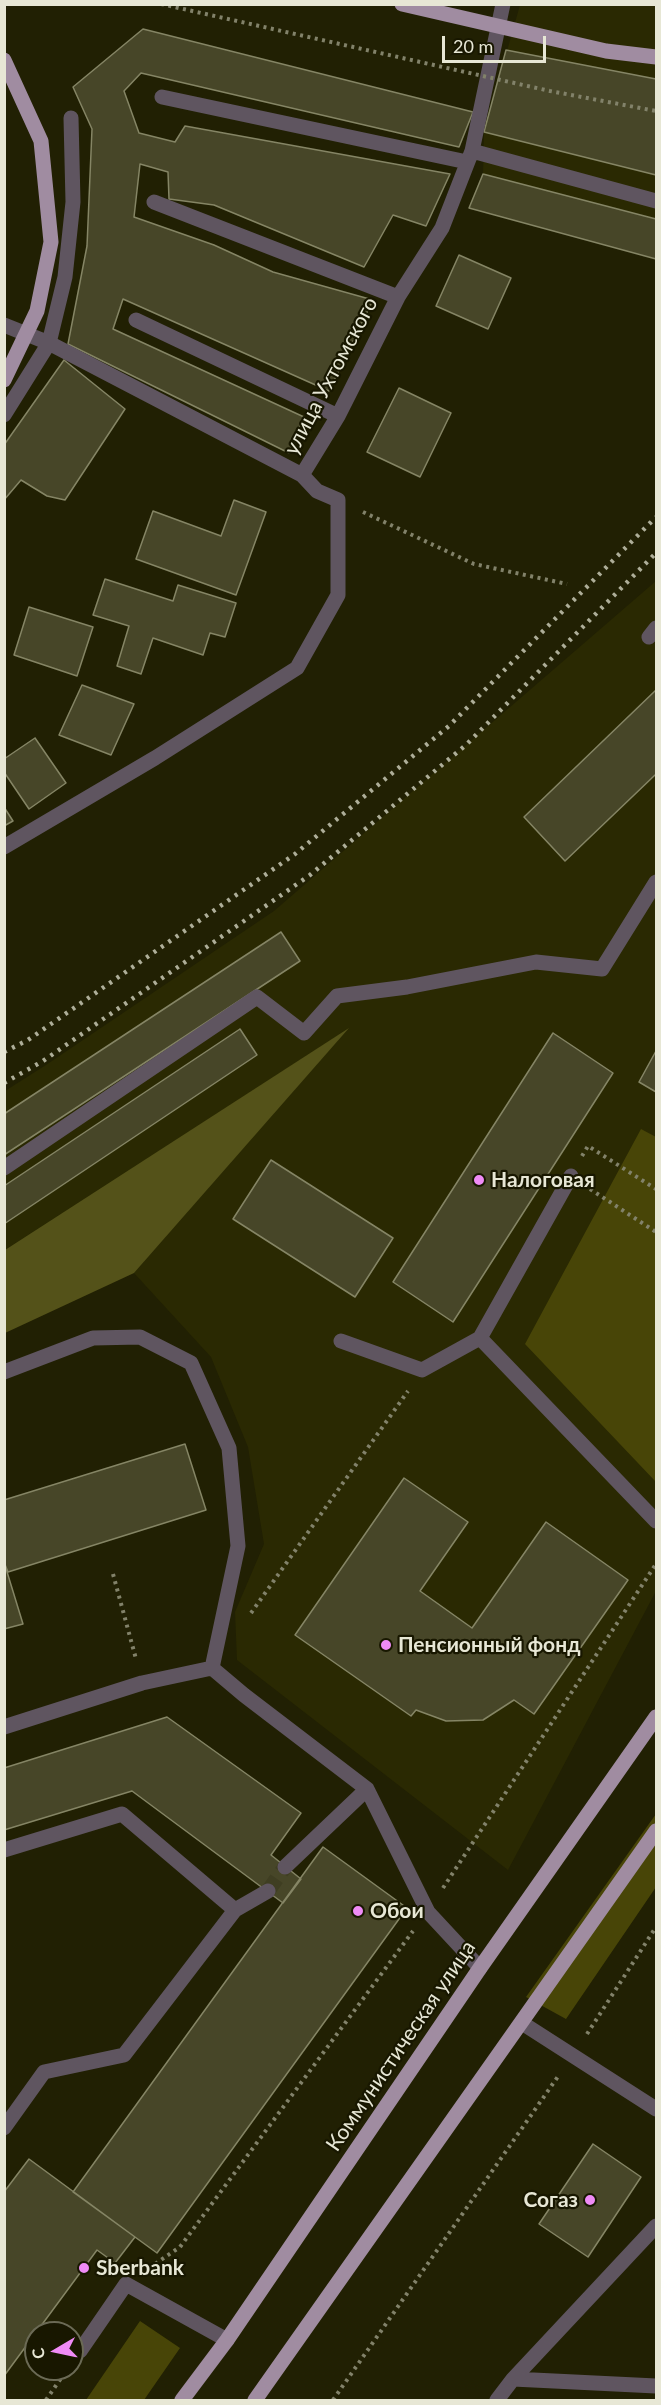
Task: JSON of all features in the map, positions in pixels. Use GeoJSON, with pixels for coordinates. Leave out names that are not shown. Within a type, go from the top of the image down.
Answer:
{"type":"FeatureCollection","features":[{"type":"Feature","properties":{"kind":"main road"},"geometry":{"type":"LineString","coordinates":[[402,4],[606,51],[657,57]]}},
{"type":"Feature","properties":{"kind":"main road"},"geometry":{"type":"LineString","coordinates":[[4,60],[41,141],[51,242],[37,311],[4,380]]}},
{"type":"Feature","properties":{"kind":"main road","name":"Коммунистическая улица"},"geometry":{"type":"LineString","coordinates":[[182,2400],[226,2340],[480,1968],[657,1717]]}},
{"type":"Feature","properties":{"kind":"main road"},"geometry":{"type":"LineString","coordinates":[[255,2400],[657,1832]]}},
{"type":"Feature","properties":{"kind":"street","name":"улица Ухтомского"},"geometry":{"type":"LineString","coordinates":[[338,500],[317,491],[302,475],[338,416],[398,297],[442,228],[470,157],[503,4]]}},
{"type":"Feature","properties":{"kind":"street"},"geometry":{"type":"LineString","coordinates":[[162,97],[470,157],[657,201]]}},
{"type":"Feature","properties":{"kind":"street"},"geometry":{"type":"LineString","coordinates":[[4,415],[49,343],[66,278],[73,202],[71,118]]}},
{"type":"Feature","properties":{"kind":"street"},"geometry":{"type":"LineString","coordinates":[[154,202],[398,297]]}},
{"type":"Feature","properties":{"kind":"street"},"geometry":{"type":"LineString","coordinates":[[136,320],[338,416]]}},
{"type":"Feature","properties":{"kind":"street"},"geometry":{"type":"LineString","coordinates":[[4,325],[49,343],[302,475]]}},
{"type":"Feature","properties":{"kind":"street"},"geometry":{"type":"LineString","coordinates":[[4,847],[156,758],[297,668],[338,596],[338,500]]}},
{"type":"Feature","properties":{"kind":"street"},"geometry":{"type":"LineString","coordinates":[[4,1168],[257,997],[304,1033],[338,996],[407,987],[536,962],[602,969],[657,882]]}},
{"type":"Feature","properties":{"kind":"street"},"geometry":{"type":"LineString","coordinates":[[341,1341],[422,1370],[480,1338],[571,1176]]}},
{"type":"Feature","properties":{"kind":"street"},"geometry":{"type":"LineString","coordinates":[[4,1372],[93,1338],[140,1337],[192,1363],[229,1448],[238,1546],[212,1668]]}},
{"type":"Feature","properties":{"kind":"street"},"geometry":{"type":"LineString","coordinates":[[480,1338],[657,1521]]}},
{"type":"Feature","properties":{"kind":"street"},"geometry":{"type":"LineString","coordinates":[[4,1727],[142,1683],[212,1668]]}},
{"type":"Feature","properties":{"kind":"street"},"geometry":{"type":"LineString","coordinates":[[212,1668],[243,1695],[367,1789],[428,1912],[480,1968]]}},
{"type":"Feature","properties":{"kind":"street"},"geometry":{"type":"LineString","coordinates":[[285,1867],[367,1789]]}},
{"type":"Feature","properties":{"kind":"street"},"geometry":{"type":"LineString","coordinates":[[4,1850],[122,1814],[235,1910]]}},
{"type":"Feature","properties":{"kind":"street"},"geometry":{"type":"LineString","coordinates":[[4,2128],[45,2072],[124,2055],[235,1910],[268,1891]]}},
{"type":"Feature","properties":{"kind":"street"},"geometry":{"type":"LineString","coordinates":[[522,2023],[657,2109]]}},
{"type":"Feature","properties":{"kind":"street"},"geometry":{"type":"LineString","coordinates":[[497,2400],[513,2379],[657,2226]]}},
{"type":"Feature","properties":{"kind":"street"},"geometry":{"type":"LineString","coordinates":[[84,2345],[126,2284],[226,2340]]}},
{"type":"Feature","properties":{"kind":"street"},"geometry":{"type":"LineString","coordinates":[[513,2379],[657,2386]]}},
{"type":"Feature","properties":{"kind":"path"},"geometry":{"type":"LineString","coordinates":[[161,4],[539,89],[657,111]]}},
{"type":"Feature","properties":{"kind":"path"},"geometry":{"type":"LineString","coordinates":[[338,500],[474,564],[567,584]]}},
{"type":"Feature","properties":{"kind":"path"},"geometry":{"type":"LineString","coordinates":[[657,1189],[588,1146],[571,1176],[657,1232]]}},
{"type":"Feature","properties":{"kind":"path"},"geometry":{"type":"LineString","coordinates":[[246,1621],[422,1370]]}},
{"type":"Feature","properties":{"kind":"path"},"geometry":{"type":"LineString","coordinates":[[126,2284],[180,2247],[428,1912],[657,1564]]}},
{"type":"Feature","properties":{"kind":"path"},"geometry":{"type":"LineString","coordinates":[[113,1574],[142,1683]]}},
{"type":"Feature","properties":{"kind":"path"},"geometry":{"type":"LineString","coordinates":[[333,2400],[573,2056],[657,1926]]}},
{"type":"Feature","properties":{"kind":"path"},"geometry":{"type":"LineString","coordinates":[[46,2400],[59,2381]]}},
{"type":"Feature","properties":{"kind":"shaded area"},"geometry":{"type":"Polygon","coordinates":[[[520,5],[656,5],[656,259],[469,208],[483,174],[484,132],[520,5]]]}},
{"type":"Feature","properties":{"kind":"shaded area"},"geometry":{"type":"Polygon","coordinates":[[[656,581],[656,1591],[508,1870],[237,1660],[235,1612],[264,1544],[248,1447],[211,1357],[134,1273],[347,1030],[5,1250],[5,1091],[274,911],[656,581]]]}},
{"type":"Feature","properties":{"kind":"shaded area"},"geometry":{"type":"Polygon","coordinates":[[[349,1028],[134,1273],[5,1333],[5,1250],[349,1028]]]}},
{"type":"Feature","properties":{"kind":"shaded area"},"geometry":{"type":"Polygon","coordinates":[[[641,1129],[656,1137],[656,1482],[525,1344],[641,1129]]]}},
{"type":"Feature","properties":{"kind":"shaded area"},"geometry":{"type":"Polygon","coordinates":[[[656,1814],[656,1887],[566,2019],[526,1997],[656,1814]]]}},
{"type":"Feature","properties":{"kind":"shaded area"},"geometry":{"type":"Polygon","coordinates":[[[140,2321],[180,2348],[144,2400],[86,2400],[140,2321]]]}},
{"type":"Feature","properties":{"kind":"building"},"geometry":{"type":"Polygon","coordinates":[[[143,29],[473,112],[459,147],[141,73],[124,91],[139,133],[175,142],[185,126],[450,174],[426,226],[393,215],[364,267],[214,205],[169,199],[168,172],[140,164],[134,217],[214,245],[273,272],[373,300],[329,391],[123,299],[113,329],[304,417],[289,453],[68,344],[87,246],[92,129],[73,87],[143,29]]]}},
{"type":"Feature","properties":{"kind":"building"},"geometry":{"type":"Polygon","coordinates":[[[506,50],[656,79],[656,175],[484,132],[506,50]]]}},
{"type":"Feature","properties":{"kind":"building"},"geometry":{"type":"Polygon","coordinates":[[[483,174],[656,219],[656,259],[469,208],[483,174]]]}},
{"type":"Feature","properties":{"kind":"building"},"geometry":{"type":"Polygon","coordinates":[[[459,255],[511,278],[488,329],[436,306],[459,255]]]}},
{"type":"Feature","properties":{"kind":"building"},"geometry":{"type":"Polygon","coordinates":[[[64,360],[125,409],[65,500],[47,496],[21,480],[4,500],[4,445],[64,360]]]}},
{"type":"Feature","properties":{"kind":"building"},"geometry":{"type":"Polygon","coordinates":[[[399,388],[451,413],[420,477],[367,452],[399,388]]]}},
{"type":"Feature","properties":{"kind":"building"},"geometry":{"type":"Polygon","coordinates":[[[234,500],[266,512],[236,595],[136,559],[153,511],[221,536],[234,500]]]}},
{"type":"Feature","properties":{"kind":"building"},"geometry":{"type":"Polygon","coordinates":[[[105,579],[173,601],[178,585],[236,603],[225,637],[210,633],[203,655],[153,638],[141,674],[117,666],[129,626],[93,615],[105,579]]]}},
{"type":"Feature","properties":{"kind":"building"},"geometry":{"type":"Polygon","coordinates":[[[29,607],[93,627],[77,676],[14,655],[29,607]]]}},
{"type":"Feature","properties":{"kind":"building"},"geometry":{"type":"Polygon","coordinates":[[[82,685],[134,704],[111,755],[59,735],[82,685]]]}},
{"type":"Feature","properties":{"kind":"building"},"geometry":{"type":"Polygon","coordinates":[[[656,690],[656,776],[565,861],[524,817],[656,690]]]}},
{"type":"Feature","properties":{"kind":"building"},"geometry":{"type":"Polygon","coordinates":[[[35,738],[66,783],[29,809],[4,772],[4,759],[35,738]]]}},
{"type":"Feature","properties":{"kind":"building"},"geometry":{"type":"Polygon","coordinates":[[[4,807],[13,821],[4,826],[4,807]]]}},
{"type":"Feature","properties":{"kind":"building"},"geometry":{"type":"Polygon","coordinates":[[[281,932],[300,961],[4,1155],[4,1114],[281,932]]]}},
{"type":"Feature","properties":{"kind":"building"},"geometry":{"type":"Polygon","coordinates":[[[240,1029],[257,1055],[4,1224],[4,1186],[240,1029]]]}},
{"type":"Feature","properties":{"kind":"building"},"geometry":{"type":"Polygon","coordinates":[[[553,1033],[613,1073],[453,1322],[393,1282],[553,1033]]]}},
{"type":"Feature","properties":{"kind":"building"},"geometry":{"type":"Polygon","coordinates":[[[656,1051],[656,1092],[639,1082],[656,1051]]]}},
{"type":"Feature","properties":{"kind":"building"},"geometry":{"type":"Polygon","coordinates":[[[271,1160],[393,1238],[355,1297],[233,1219],[271,1160]]]}},
{"type":"Feature","properties":{"kind":"building"},"geometry":{"type":"Polygon","coordinates":[[[185,1444],[206,1510],[8,1572],[4,1562],[4,1500],[185,1444]]]}},
{"type":"Feature","properties":{"kind":"building"},"geometry":{"type":"Polygon","coordinates":[[[404,1478],[468,1522],[420,1591],[472,1628],[546,1522],[628,1580],[534,1714],[514,1700],[483,1720],[446,1721],[416,1710],[411,1716],[295,1635],[404,1478]]]}},
{"type":"Feature","properties":{"kind":"building"},"geometry":{"type":"Polygon","coordinates":[[[4,1562],[23,1624],[4,1629],[4,1562]]]}},
{"type":"Feature","properties":{"kind":"building"},"geometry":{"type":"Polygon","coordinates":[[[167,1717],[301,1813],[271,1855],[301,1879],[283,1903],[132,1791],[4,1830],[4,1768],[167,1717]]]}},
{"type":"Feature","properties":{"kind":"building"},"geometry":{"type":"Polygon","coordinates":[[[323,1847],[407,1908],[157,2253],[73,2192],[323,1847]]]}},
{"type":"Feature","properties":{"kind":"building","name":"Согаз"},"geometry":{"type":"Polygon","coordinates":[[[593,2144],[641,2177],[588,2257],[539,2224],[593,2144]]]}},
{"type":"Feature","properties":{"kind":"building"},"geometry":{"type":"Polygon","coordinates":[[[29,2159],[135,2237],[115,2263],[97,2250],[45,2321],[24,2321],[24,2349],[4,2376],[4,2192],[29,2159]]]}},
{"type":"Feature","properties":{"kind":"tunnel"},"geometry":{"type":"LineString","coordinates":[[268,1891],[285,1867]]}},
{"type":"Feature","properties":{"kind":"railway"},"geometry":{"type":"LineString","coordinates":[[4,1052],[28,1040],[295,854],[449,726],[656,517]]}},
{"type":"Feature","properties":{"kind":"railway"},"geometry":{"type":"LineString","coordinates":[[4,1083],[43,1061],[310,875],[466,745],[656,553]]}},
{"type":"Feature","properties":{"kind":"place","name":"Налоговая"},"geometry":{"type":"Point","coordinates":[479,1180]}},
{"type":"Feature","properties":{"kind":"place","name":"Пенсионный фонд"},"geometry":{"type":"Point","coordinates":[386,1645]}},
{"type":"Feature","properties":{"kind":"place","name":"Обои"},"geometry":{"type":"Point","coordinates":[358,1911]}},
{"type":"Feature","properties":{"kind":"place","name":"Согаз"},"geometry":{"type":"Point","coordinates":[590,2200]}},
{"type":"Feature","properties":{"kind":"place","name":"Sberbank"},"geometry":{"type":"Point","coordinates":[84,2268]}}]}
